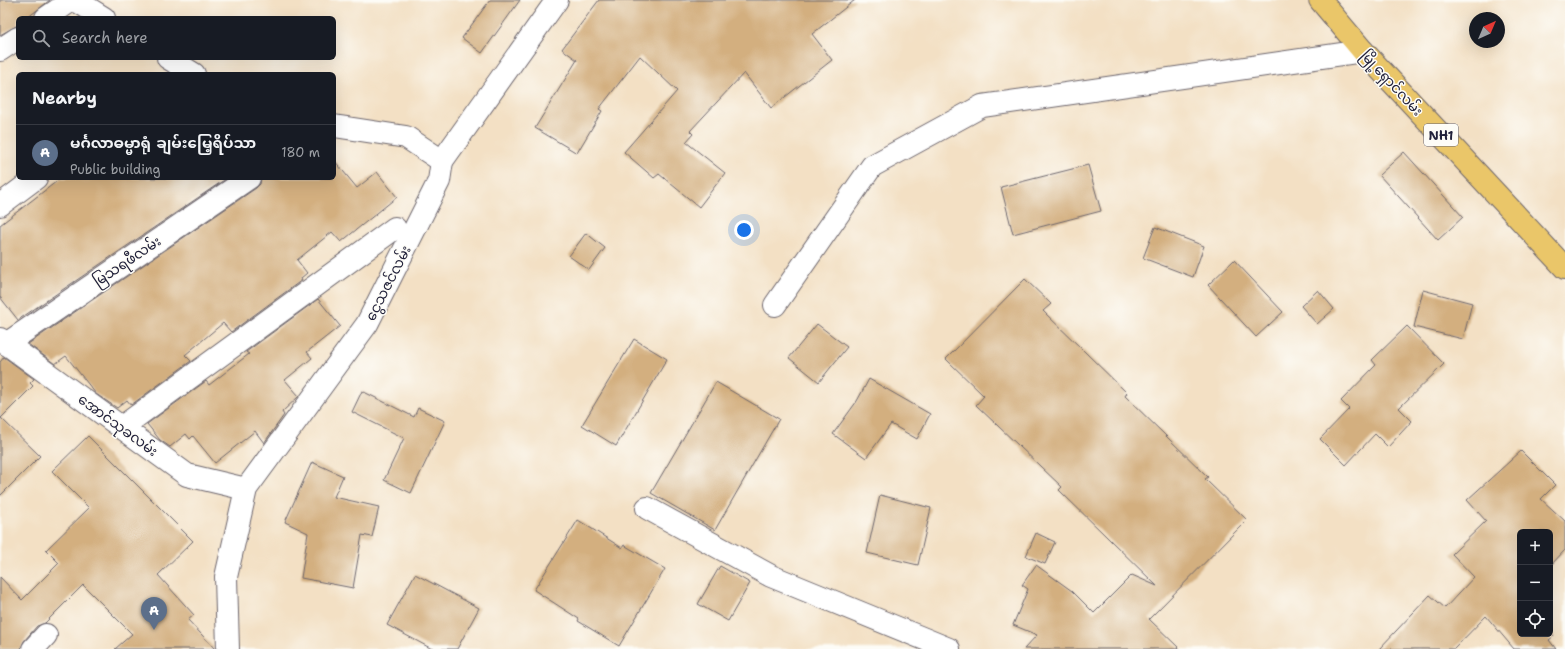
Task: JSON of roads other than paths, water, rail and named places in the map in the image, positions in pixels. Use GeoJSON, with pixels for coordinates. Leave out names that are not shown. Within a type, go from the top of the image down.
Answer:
{"type":"FeatureCollection","features":[{"type":"Feature","properties":{"kind":"highway","name":"မြို့ရှောင်လမ်း"},"geometry":{"type":"LineString","coordinates":[[1320,0],[1362,52],[1565,268]]}},
{"type":"Feature","properties":{"kind":"street"},"geometry":{"type":"LineString","coordinates":[[49,16],[72,0]]}},
{"type":"Feature","properties":{"kind":"street"},"geometry":{"type":"LineString","coordinates":[[75,0],[101,16]]}},
{"type":"Feature","properties":{"kind":"street"},"geometry":{"type":"LineString","coordinates":[[336,126],[406,137],[442,161],[557,0]]}},
{"type":"Feature","properties":{"kind":"street"},"geometry":{"type":"LineString","coordinates":[[0,50],[16,39]]}},
{"type":"Feature","properties":{"kind":"street"},"geometry":{"type":"LineString","coordinates":[[775,305],[872,166],[982,106],[1362,52]]}},
{"type":"Feature","properties":{"kind":"street","name":"ငွေသဇင်လမ်း"},"geometry":{"type":"LineString","coordinates":[[246,489],[367,324],[439,181],[442,161]]}},
{"type":"Feature","properties":{"kind":"street"},"geometry":{"type":"LineString","coordinates":[[0,205],[33,180]]}},
{"type":"Feature","properties":{"kind":"street","name":"မြသရဖီလမ်း"},"geometry":{"type":"LineString","coordinates":[[3,341],[246,180]]}},
{"type":"Feature","properties":{"kind":"street"},"geometry":{"type":"LineString","coordinates":[[122,427],[395,228]]}},
{"type":"Feature","properties":{"kind":"street","name":"အောင်သုခလမ်း"},"geometry":{"type":"LineString","coordinates":[[3,341],[187,475],[246,489]]}},
{"type":"Feature","properties":{"kind":"street"},"geometry":{"type":"LineString","coordinates":[[228,649],[226,577],[246,489]]}},
{"type":"Feature","properties":{"kind":"street"},"geometry":{"type":"LineString","coordinates":[[646,508],[771,576],[949,649]]}},
{"type":"Feature","properties":{"kind":"place","name":"မင်္ဂလာဓမ္မာရုံ ချမ်းမြေ့ရိပ်သာ"},"geometry":{"type":"Point","coordinates":[154,630]}}]}
